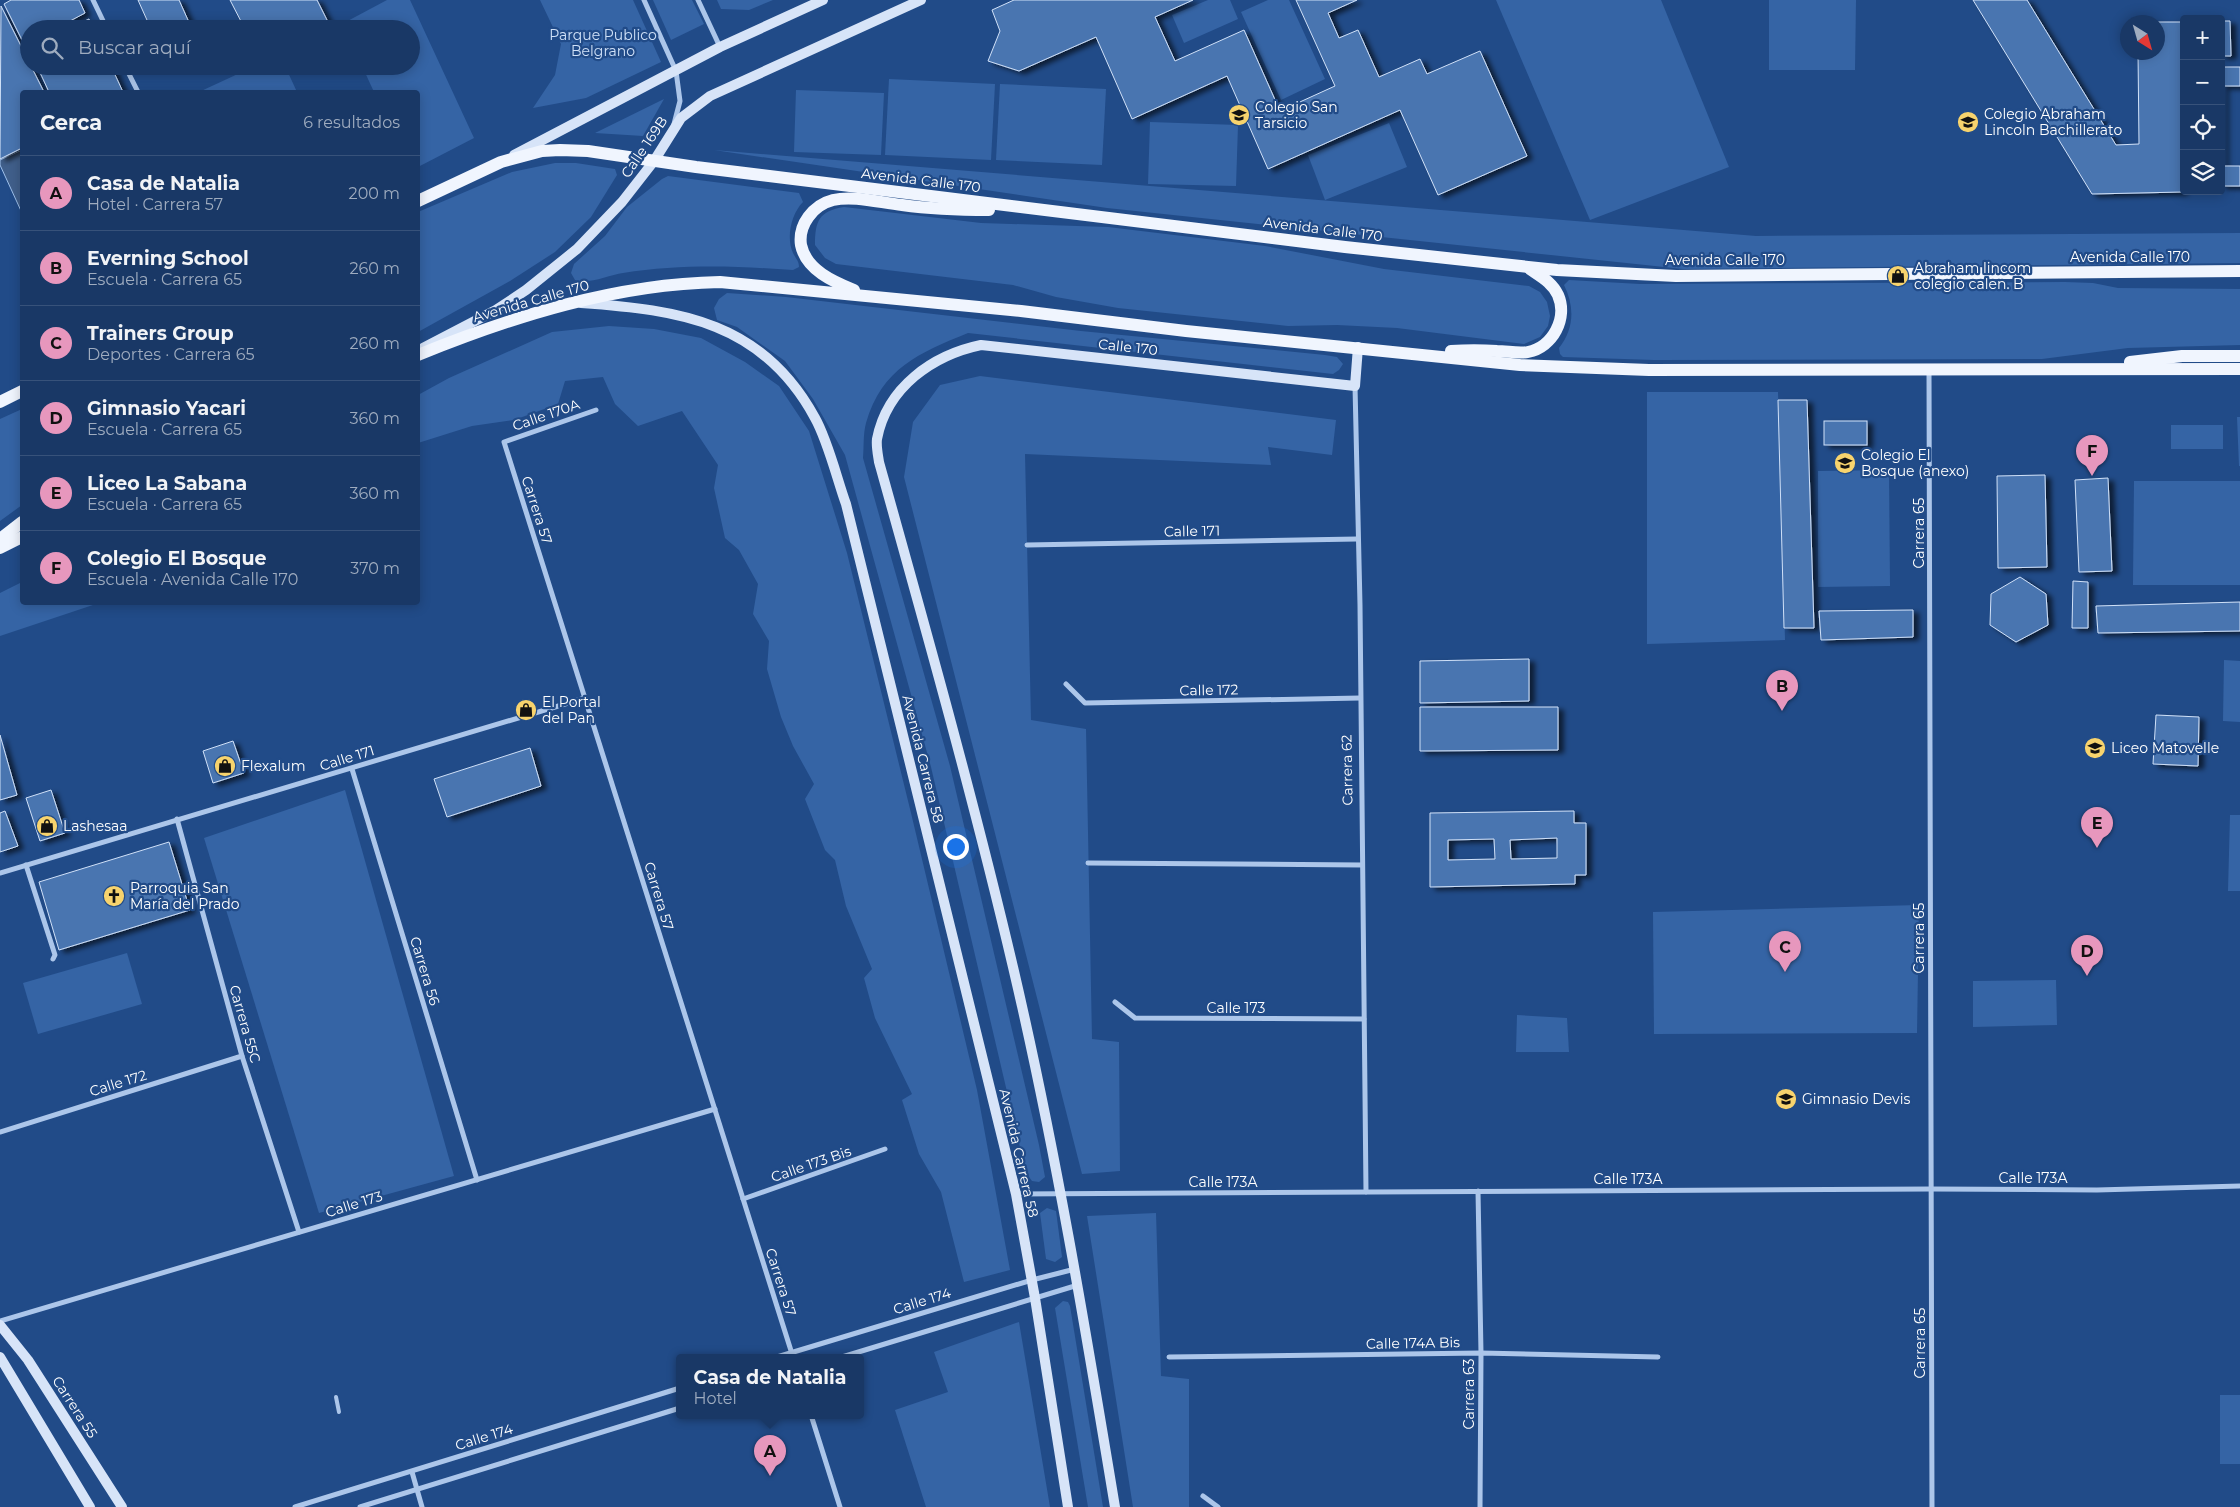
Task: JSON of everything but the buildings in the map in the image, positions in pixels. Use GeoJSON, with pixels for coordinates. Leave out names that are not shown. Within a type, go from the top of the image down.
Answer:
{"type":"FeatureCollection","features":[{"type":"Feature","properties":{"kind":"main road","name":"Avenida Calle 170"},"geometry":{"type":"LineString","coordinates":[[420,200],[501,162],[542,151],[588,151],[654,161],[1345,247],[1526,267],[1624,275],[2240,271]]}},
{"type":"Feature","properties":{"kind":"main road"},"geometry":{"type":"LineString","coordinates":[[865,295],[832,281],[807,258],[802,247],[800,234],[806,218],[818,206],[833,200],[849,200],[938,209],[1052,211]]}},
{"type":"Feature","properties":{"kind":"main road"},"geometry":{"type":"LineString","coordinates":[[1388,351],[1528,352],[1540,348],[1551,339],[1558,327],[1561,314],[1560,304],[1558,295],[1546,279],[1526,267]]}},
{"type":"Feature","properties":{"kind":"main road","name":"Avenida Calle 170"},"geometry":{"type":"LineString","coordinates":[[420,354],[493,326],[573,303],[634,290],[681,283],[720,282],[1022,311],[1186,331],[1358,347],[1520,365],[1600,370],[2240,369]]}},
{"type":"Feature","properties":{"kind":"main road"},"geometry":{"type":"LineString","coordinates":[[2063,369],[2182,356],[2240,356]]}},
{"type":"Feature","properties":{"kind":"main road"},"geometry":{"type":"LineString","coordinates":[[0,402],[20,392]]}},
{"type":"Feature","properties":{"kind":"main road"},"geometry":{"type":"LineString","coordinates":[[0,539],[20,524]]}},
{"type":"Feature","properties":{"kind":"main road"},"geometry":{"type":"LineString","coordinates":[[0,548],[20,538]]}},
{"type":"Feature","properties":{"kind":"street"},"geometry":{"type":"LineString","coordinates":[[93,0],[103,20]]}},
{"type":"Feature","properties":{"kind":"street"},"geometry":{"type":"LineString","coordinates":[[644,0],[676,71],[680,100],[672,129]]}},
{"type":"Feature","properties":{"kind":"street"},"geometry":{"type":"LineString","coordinates":[[698,0],[720,47]]}},
{"type":"Feature","properties":{"kind":"street"},"geometry":{"type":"LineString","coordinates":[[501,162],[720,47],[823,0]]}},
{"type":"Feature","properties":{"kind":"street","name":"Calle 169B"},"geometry":{"type":"LineString","coordinates":[[420,349],[496,310],[526,290],[600,227],[654,161],[672,129],[689,110],[710,96],[921,0]]}},
{"type":"Feature","properties":{"kind":"street"},"geometry":{"type":"LineString","coordinates":[[130,75],[137,90]]}},
{"type":"Feature","properties":{"kind":"street","name":"Avenida Carrera 58"},"geometry":{"type":"LineString","coordinates":[[573,303],[622,306],[685,316],[735,335],[764,354],[790,378],[816,419],[846,504],[1016,1194],[1035,1298],[1068,1507]]}},
{"type":"Feature","properties":{"kind":"street","name":"Calle 170"},"geometry":{"type":"LineString","coordinates":[[1062,1194],[1011,957],[952,724],[879,462],[876,441],[884,413],[895,396],[908,382],[943,357],[962,349],[981,345],[1355,386]]}},
{"type":"Feature","properties":{"kind":"street","name":"Carrera 62"},"geometry":{"type":"LineString","coordinates":[[1358,347],[1355,386],[1357,539],[1360,604],[1366,1192]]}},
{"type":"Feature","properties":{"kind":"street","name":"Carrera 65"},"geometry":{"type":"LineString","coordinates":[[1930,370],[1932,1507]]}},
{"type":"Feature","properties":{"kind":"street","name":"Calle 170A"},"geometry":{"type":"LineString","coordinates":[[504,442],[596,410]]}},
{"type":"Feature","properties":{"kind":"street","name":"Carrera 57"},"geometry":{"type":"LineString","coordinates":[[504,442],[792,1354]]}},
{"type":"Feature","properties":{"kind":"street","name":"Calle 171"},"geometry":{"type":"LineString","coordinates":[[1027,545],[1357,539]]}},
{"type":"Feature","properties":{"kind":"street","name":"Calle 172"},"geometry":{"type":"LineString","coordinates":[[1066,684],[1085,703],[1360,698]]}},
{"type":"Feature","properties":{"kind":"street","name":"Calle 171"},"geometry":{"type":"LineString","coordinates":[[0,873],[585,698]]}},
{"type":"Feature","properties":{"kind":"street","name":"Carrera 56"},"geometry":{"type":"LineString","coordinates":[[352,769],[477,1180]]}},
{"type":"Feature","properties":{"kind":"street","name":"Carrera 55C"},"geometry":{"type":"LineString","coordinates":[[177,819],[242,1056],[299,1232]]}},
{"type":"Feature","properties":{"kind":"street"},"geometry":{"type":"LineString","coordinates":[[1088,863],[1362,865]]}},
{"type":"Feature","properties":{"kind":"street"},"geometry":{"type":"LineString","coordinates":[[26,866],[55,955],[53,959]]}},
{"type":"Feature","properties":{"kind":"street","name":"Calle 173"},"geometry":{"type":"LineString","coordinates":[[1115,1002],[1135,1018],[1364,1019]]}},
{"type":"Feature","properties":{"kind":"street","name":"Calle 172"},"geometry":{"type":"LineString","coordinates":[[0,1132],[242,1056]]}},
{"type":"Feature","properties":{"kind":"street","name":"Calle 173"},"geometry":{"type":"LineString","coordinates":[[0,1323],[715,1109]]}},
{"type":"Feature","properties":{"kind":"street","name":"Calle 173 Bis"},"geometry":{"type":"LineString","coordinates":[[743,1199],[885,1149]]}},
{"type":"Feature","properties":{"kind":"street","name":"Calle 173A"},"geometry":{"type":"LineString","coordinates":[[1016,1194],[1931,1188],[2097,1190],[2240,1186]]}},
{"type":"Feature","properties":{"kind":"street","name":"Carrera 63"},"geometry":{"type":"LineString","coordinates":[[1478,1192],[1481,1354],[1480,1507]]}},
{"type":"Feature","properties":{"kind":"street"},"geometry":{"type":"LineString","coordinates":[[1062,1194],[1116,1507]]}},
{"type":"Feature","properties":{"kind":"street","name":"Calle 174"},"geometry":{"type":"LineString","coordinates":[[795,1354],[1032,1280],[1075,1269]]}},
{"type":"Feature","properties":{"kind":"street"},"geometry":{"type":"LineString","coordinates":[[852,1354],[1078,1285]]}},
{"type":"Feature","properties":{"kind":"street","name":"Carrera 55"},"geometry":{"type":"LineString","coordinates":[[0,1323],[28,1360],[122,1507]]}},
{"type":"Feature","properties":{"kind":"street","name":"Calle 174A Bis"},"geometry":{"type":"LineString","coordinates":[[1169,1357],[1481,1354],[1658,1357]]}},
{"type":"Feature","properties":{"kind":"street"},"geometry":{"type":"LineString","coordinates":[[0,1357],[90,1507]]}},
{"type":"Feature","properties":{"kind":"street","name":"Calle 174"},"geometry":{"type":"LineString","coordinates":[[295,1507],[676,1389]]}},
{"type":"Feature","properties":{"kind":"street"},"geometry":{"type":"LineString","coordinates":[[360,1507],[676,1409]]}},
{"type":"Feature","properties":{"kind":"street"},"geometry":{"type":"LineString","coordinates":[[812,1419],[840,1507]]}},
{"type":"Feature","properties":{"kind":"street"},"geometry":{"type":"LineString","coordinates":[[412,1472],[422,1507]]}},
{"type":"Feature","properties":{"kind":"street"},"geometry":{"type":"LineString","coordinates":[[1203,1496],[1218,1507]]}},
{"type":"Feature","properties":{"kind":"lane"},"geometry":{"type":"LineString","coordinates":[[336,1397],[339,1412]]}},
{"type":"Feature","properties":{"kind":"green space"},"geometry":{"type":"Polygon","coordinates":[[[387,0],[410,0],[419,20],[350,20],[387,0]]]}},
{"type":"Feature","properties":{"kind":"green space","name":"Parque Publico Belgrano"},"geometry":{"type":"Polygon","coordinates":[[[540,0],[633,0],[661,62],[586,98],[533,108],[555,75],[561,44],[540,0]]]}},
{"type":"Feature","properties":{"kind":"green space"},"geometry":{"type":"Polygon","coordinates":[[[653,0],[692,0],[704,24],[671,40],[653,0]]]}},
{"type":"Feature","properties":{"kind":"green space"},"geometry":{"type":"Polygon","coordinates":[[[717,0],[773,0],[749,10],[721,9],[717,0]]]}},
{"type":"Feature","properties":{"kind":"green space"},"geometry":{"type":"Polygon","coordinates":[[[1208,0],[1230,0],[1238,19],[1184,43],[1172,15],[1208,0]]]}},
{"type":"Feature","properties":{"kind":"green space"},"geometry":{"type":"Polygon","coordinates":[[[1268,0],[1289,0],[1325,79],[1281,100],[1241,12],[1268,0]]]}},
{"type":"Feature","properties":{"kind":"green space"},"geometry":{"type":"Polygon","coordinates":[[[1496,0],[1661,0],[1729,167],[1590,220],[1496,0]]]}},
{"type":"Feature","properties":{"kind":"green space"},"geometry":{"type":"Polygon","coordinates":[[[1769,0],[1856,0],[1855,70],[1769,70],[1769,0]]]}},
{"type":"Feature","properties":{"kind":"green space"},"geometry":{"type":"Polygon","coordinates":[[[420,22],[474,138],[420,166],[420,90],[373,90],[366,75],[420,75],[420,22]]]}},
{"type":"Feature","properties":{"kind":"green space"},"geometry":{"type":"Polygon","coordinates":[[[236,75],[289,75],[296,90],[203,90],[236,75]]]}},
{"type":"Feature","properties":{"kind":"green space"},"geometry":{"type":"Polygon","coordinates":[[[889,79],[995,84],[991,160],[885,155],[889,79]]]}},
{"type":"Feature","properties":{"kind":"green space"},"geometry":{"type":"Polygon","coordinates":[[[1000,84],[1106,89],[1102,165],[996,160],[1000,84]]]}},
{"type":"Feature","properties":{"kind":"green space"},"geometry":{"type":"Polygon","coordinates":[[[796,90],[884,93],[881,155],[794,152],[796,90]]]}},
{"type":"Feature","properties":{"kind":"green space"},"geometry":{"type":"Polygon","coordinates":[[[664,99],[643,136],[595,133],[664,99]]]}},
{"type":"Feature","properties":{"kind":"green space"},"geometry":{"type":"Polygon","coordinates":[[[1150,122],[1238,125],[1236,186],[1148,184],[1150,122]]]}},
{"type":"Feature","properties":{"kind":"green space"},"geometry":{"type":"Polygon","coordinates":[[[1389,123],[1407,167],[1325,200],[1308,155],[1389,123]]]}},
{"type":"Feature","properties":{"kind":"green space"},"geometry":{"type":"Polygon","coordinates":[[[714,150],[1756,236],[2240,233],[2240,263],[1683,269],[1107,208],[714,150]]]}},
{"type":"Feature","properties":{"kind":"green space"},"geometry":{"type":"Polygon","coordinates":[[[555,163],[576,163],[615,169],[617,175],[591,217],[555,252],[510,281],[420,331],[420,211],[512,172],[555,163]]]}},
{"type":"Feature","properties":{"kind":"green space"},"geometry":{"type":"Polygon","coordinates":[[[668,176],[799,193],[803,202],[795,213],[791,226],[790,240],[799,267],[793,270],[730,267],[666,268],[623,273],[592,281],[575,280],[571,273],[574,264],[605,236],[627,207],[668,176]]]}},
{"type":"Feature","properties":{"kind":"green space"},"geometry":{"type":"Polygon","coordinates":[[[844,207],[981,223],[1108,227],[1265,246],[1384,269],[1529,286],[1540,292],[1547,302],[1550,316],[1548,326],[1540,337],[1524,344],[1397,328],[1337,325],[1288,326],[1118,308],[1056,297],[1013,285],[836,264],[825,258],[815,245],[816,230],[820,218],[824,214],[844,207]]]}},
{"type":"Feature","properties":{"kind":"green space"},"geometry":{"type":"Polygon","coordinates":[[[1569,280],[1640,284],[2065,282],[2093,283],[2118,288],[2240,289],[2240,345],[2128,348],[2042,359],[1654,360],[1563,357],[1560,354],[1559,348],[1568,333],[1571,318],[1570,301],[1564,285],[1569,280]]]}},
{"type":"Feature","properties":{"kind":"green space"},"geometry":{"type":"Polygon","coordinates":[[[727,293],[786,297],[1081,331],[1325,355],[1337,357],[1343,364],[1333,374],[968,333],[918,356],[905,365],[892,376],[873,404],[865,427],[863,458],[950,766],[1039,1145],[1045,1177],[1039,1182],[1032,1181],[1026,1173],[931,767],[845,455],[813,399],[785,361],[737,327],[717,320],[714,308],[719,299],[727,293]]]}},
{"type":"Feature","properties":{"kind":"green space"},"geometry":{"type":"Polygon","coordinates":[[[609,326],[654,329],[701,338],[745,362],[779,386],[809,431],[847,553],[911,813],[977,1090],[1010,1270],[964,1282],[941,1192],[919,1154],[902,1100],[912,1094],[875,1018],[864,978],[872,969],[846,906],[835,860],[825,850],[805,799],[814,784],[793,746],[781,717],[767,669],[769,641],[753,614],[758,584],[739,550],[725,538],[714,488],[718,465],[682,411],[638,426],[615,404],[603,377],[565,381],[558,404],[514,420],[472,426],[420,442],[420,394],[449,378],[552,332],[609,326]]]}},
{"type":"Feature","properties":{"kind":"green space"},"geometry":{"type":"Polygon","coordinates":[[[980,376],[1336,420],[1332,455],[1268,447],[1271,465],[1025,454],[1031,720],[1086,729],[1092,1039],[1119,1042],[1120,1171],[1082,1174],[904,477],[913,422],[940,385],[980,376]]]}},
{"type":"Feature","properties":{"kind":"green space"},"geometry":{"type":"Polygon","coordinates":[[[1647,392],[1778,392],[1785,640],[1647,644],[1647,392]]]}},
{"type":"Feature","properties":{"kind":"green space"},"geometry":{"type":"Polygon","coordinates":[[[20,410],[20,506],[0,521],[0,419],[20,410]]]}},
{"type":"Feature","properties":{"kind":"green space"},"geometry":{"type":"Polygon","coordinates":[[[2237,417],[2240,417],[2240,466],[2239,466],[2237,417]]]}},
{"type":"Feature","properties":{"kind":"green space"},"geometry":{"type":"Polygon","coordinates":[[[2171,425],[2223,425],[2223,449],[2171,449],[2171,425]]]}},
{"type":"Feature","properties":{"kind":"green space"},"geometry":{"type":"Polygon","coordinates":[[[1889,470],[1890,586],[1818,587],[1818,471],[1889,470]]]}},
{"type":"Feature","properties":{"kind":"green space"},"geometry":{"type":"Polygon","coordinates":[[[2134,481],[2240,481],[2240,585],[2133,585],[2134,481]]]}},
{"type":"Feature","properties":{"kind":"green space"},"geometry":{"type":"Polygon","coordinates":[[[20,583],[20,605],[93,605],[0,636],[0,593],[20,583]]]}},
{"type":"Feature","properties":{"kind":"green space"},"geometry":{"type":"Polygon","coordinates":[[[2224,660],[2240,661],[2240,722],[2223,721],[2224,660]]]}},
{"type":"Feature","properties":{"kind":"green space"},"geometry":{"type":"Polygon","coordinates":[[[345,790],[454,1176],[319,1213],[204,838],[345,790]]]}},
{"type":"Feature","properties":{"kind":"green space"},"geometry":{"type":"Polygon","coordinates":[[[2230,815],[2240,815],[2240,891],[2228,891],[2230,815]]]}},
{"type":"Feature","properties":{"kind":"green space"},"geometry":{"type":"Polygon","coordinates":[[[1919,905],[1917,1033],[1654,1034],[1653,912],[1919,905]]]}},
{"type":"Feature","properties":{"kind":"green space"},"geometry":{"type":"Polygon","coordinates":[[[127,953],[142,1004],[38,1034],[23,983],[127,953]]]}},
{"type":"Feature","properties":{"kind":"green space"},"geometry":{"type":"Polygon","coordinates":[[[2056,980],[2057,1025],[1973,1027],[1973,981],[2056,980]]]}},
{"type":"Feature","properties":{"kind":"green space"},"geometry":{"type":"Polygon","coordinates":[[[1517,1015],[1567,1018],[1569,1052],[1516,1052],[1517,1015]]]}},
{"type":"Feature","properties":{"kind":"green space"},"geometry":{"type":"Polygon","coordinates":[[[1047,1208],[1056,1211],[1062,1257],[1055,1262],[1046,1259],[1040,1213],[1047,1208]]]}},
{"type":"Feature","properties":{"kind":"green space"},"geometry":{"type":"Polygon","coordinates":[[[1156,1213],[1161,1376],[1189,1379],[1189,1507],[1133,1507],[1087,1216],[1156,1213]]]}},
{"type":"Feature","properties":{"kind":"green space"},"geometry":{"type":"Polygon","coordinates":[[[1063,1301],[1068,1302],[1070,1306],[1103,1507],[1088,1507],[1055,1308],[1063,1301]]]}},
{"type":"Feature","properties":{"kind":"green space"},"geometry":{"type":"Polygon","coordinates":[[[1019,1322],[1050,1507],[926,1507],[895,1410],[948,1392],[934,1352],[1019,1322]]]}},
{"type":"Feature","properties":{"kind":"green space"},"geometry":{"type":"Polygon","coordinates":[[[2220,1395],[2240,1395],[2240,1464],[2220,1464],[2220,1395]]]}},
{"type":"Feature","properties":{"kind":"shaded area"},"geometry":{"type":"Polygon","coordinates":[[[20,151],[20,209],[0,165],[0,160],[20,151]]]}},
{"type":"Feature","properties":{"kind":"place","name":"Colegio San Tarsicio"},"geometry":{"type":"Point","coordinates":[1239,115]}},
{"type":"Feature","properties":{"kind":"place","name":"Colegio Abraham Lincoln Bachillerato"},"geometry":{"type":"Point","coordinates":[1968,122]}},
{"type":"Feature","properties":{"kind":"place","name":"Abraham lincom colegio calen. B"},"geometry":{"type":"Point","coordinates":[1898,276]}},
{"type":"Feature","properties":{"kind":"place","name":"Colegio El Bosque (anexo)"},"geometry":{"type":"Point","coordinates":[1845,463]}},
{"type":"Feature","properties":{"kind":"place","name":"Colegio El Bosque"},"geometry":{"type":"Point","coordinates":[2092,476]}},
{"type":"Feature","properties":{"kind":"place","name":"El Portal del Pan"},"geometry":{"type":"Point","coordinates":[526,710]}},
{"type":"Feature","properties":{"kind":"place","name":"Everning School"},"geometry":{"type":"Point","coordinates":[1782,711]}},
{"type":"Feature","properties":{"kind":"place","name":"Liceo Matovelle"},"geometry":{"type":"Point","coordinates":[2095,748]}},
{"type":"Feature","properties":{"kind":"place","name":"Flexalum"},"geometry":{"type":"Point","coordinates":[225,766]}},
{"type":"Feature","properties":{"kind":"place","name":"Lashesaa"},"geometry":{"type":"Point","coordinates":[47,826]}},
{"type":"Feature","properties":{"kind":"place","name":"Liceo La Sabana"},"geometry":{"type":"Point","coordinates":[2097,848]}},
{"type":"Feature","properties":{"kind":"place","name":"Parroquia San María del Prado"},"geometry":{"type":"Point","coordinates":[114,896]}},
{"type":"Feature","properties":{"kind":"place","name":"Trainers Group"},"geometry":{"type":"Point","coordinates":[1785,972]}},
{"type":"Feature","properties":{"kind":"place","name":"Gimnasio Yacari"},"geometry":{"type":"Point","coordinates":[2087,976]}},
{"type":"Feature","properties":{"kind":"place","name":"Gimnasio Devis"},"geometry":{"type":"Point","coordinates":[1786,1099]}},
{"type":"Feature","properties":{"kind":"place","name":"Casa de Natalia"},"geometry":{"type":"Point","coordinates":[770,1476]}}]}
